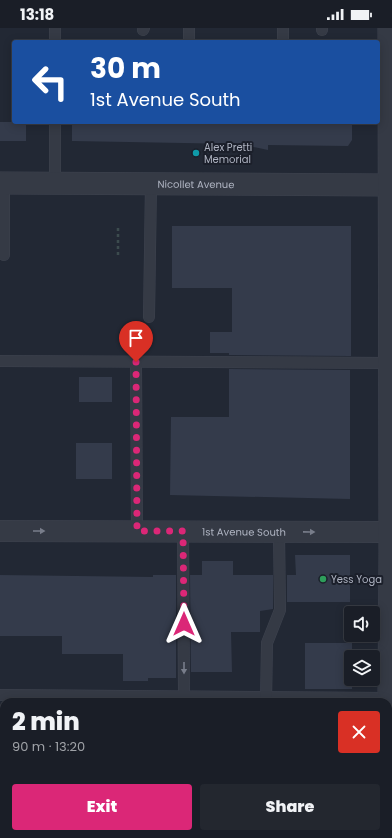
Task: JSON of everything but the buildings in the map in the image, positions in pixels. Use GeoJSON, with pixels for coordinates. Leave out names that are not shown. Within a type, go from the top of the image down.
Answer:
{"type":"FeatureCollection","features":[{"type":"Feature","properties":{"kind":"street"},"geometry":{"type":"LineString","coordinates":[[389,28],[391,698]]}},
{"type":"Feature","properties":{"kind":"street","name":"Nicollet Avenue"},"geometry":{"type":"LineString","coordinates":[[2,183],[390,185]]}},
{"type":"Feature","properties":{"kind":"street","name":"1st Avenue South"},"geometry":{"type":"LineString","coordinates":[[0,531],[391,532]]}},
{"type":"Feature","properties":{"kind":"lane"},"geometry":{"type":"LineString","coordinates":[[55,40],[56,28]]}},
{"type":"Feature","properties":{"kind":"lane"},"geometry":{"type":"LineString","coordinates":[[189,28],[189,40]]}},
{"type":"Feature","properties":{"kind":"lane"},"geometry":{"type":"LineString","coordinates":[[55,124],[55,183]]}},
{"type":"Feature","properties":{"kind":"lane"},"geometry":{"type":"LineString","coordinates":[[2,183],[4,255]]}},
{"type":"Feature","properties":{"kind":"lane"},"geometry":{"type":"LineString","coordinates":[[150,317],[151,184]]}},
{"type":"Feature","properties":{"kind":"lane"},"geometry":{"type":"LineString","coordinates":[[0,361],[391,366]]}},
{"type":"Feature","properties":{"kind":"lane"},"geometry":{"type":"LineString","coordinates":[[136,362],[137,531]]}},
{"type":"Feature","properties":{"kind":"lane"},"geometry":{"type":"LineString","coordinates":[[183,531],[184,696]]}},
{"type":"Feature","properties":{"kind":"lane"},"geometry":{"type":"LineString","coordinates":[[266,698],[267,643],[280,610],[279,532]]}},
{"type":"Feature","properties":{"kind":"lane"},"geometry":{"type":"LineString","coordinates":[[0,695],[184,696],[239,698]]}},
{"type":"Feature","properties":{"kind":"path"},"geometry":{"type":"LineString","coordinates":[[118,226],[118,254]]}},
{"type":"Feature","properties":{"kind":"place","name":"Alex Pretti Memorial"},"geometry":{"type":"Point","coordinates":[196,153]}},
{"type":"Feature","properties":{"kind":"place","name":"Yess Yoga"},"geometry":{"type":"Point","coordinates":[323,579]}},
{"type":"Feature","properties":{"kind":"route"},"geometry":{"type":"LineString","coordinates":[[136,362],[137,531],[183,531],[184,624]]}}]}
